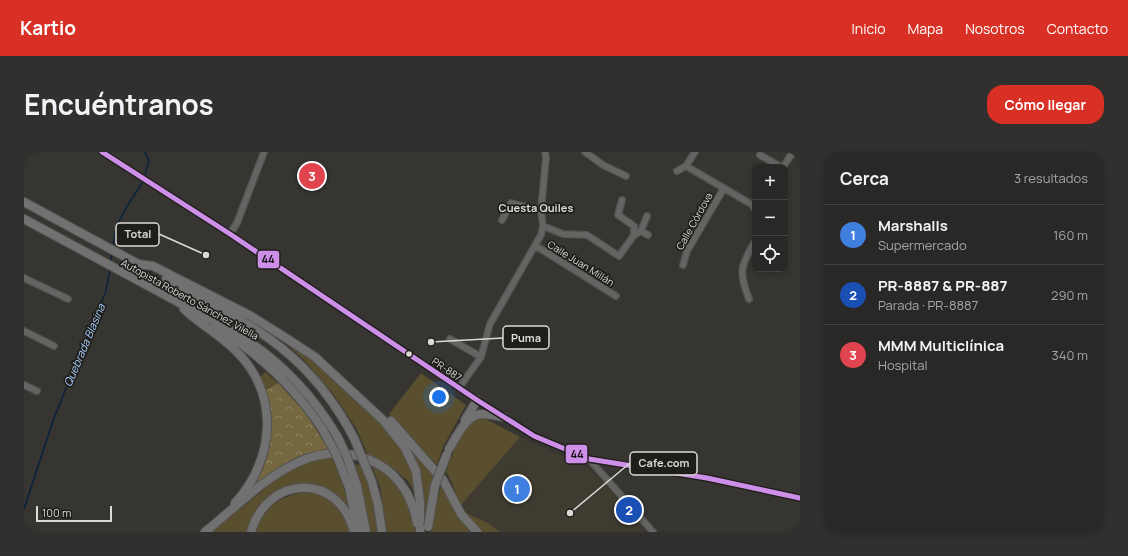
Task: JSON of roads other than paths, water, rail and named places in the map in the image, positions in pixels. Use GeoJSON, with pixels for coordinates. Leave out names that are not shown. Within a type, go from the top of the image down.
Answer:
{"type":"FeatureCollection","features":[{"type":"Feature","properties":{"kind":"highway","name":"Autopista Roberto Sánchez Vilella"},"geometry":{"type":"LineString","coordinates":[[24,202],[231,314],[280,345],[317,381],[340,412],[354,438],[372,482],[378,505],[382,532]]}},
{"type":"Feature","properties":{"kind":"highway","name":"Autopista Roberto Sánchez Vilella"},"geometry":{"type":"LineString","coordinates":[[24,219],[244,338],[270,356],[293,377],[315,402],[337,436],[347,457],[353,487],[366,532]]}},
{"type":"Feature","properties":{"kind":"highway"},"geometry":{"type":"LineString","coordinates":[[24,222],[43,229]]}},
{"type":"Feature","properties":{"kind":"highway"},"geometry":{"type":"LineString","coordinates":[[138,264],[153,266],[251,316],[315,357],[352,384],[390,420],[443,480],[461,514],[477,532]]}},
{"type":"Feature","properties":{"kind":"highway"},"geometry":{"type":"LineString","coordinates":[[176,302],[240,344],[271,369],[304,403],[323,430],[353,487],[358,532]]}},
{"type":"Feature","properties":{"kind":"highway"},"geometry":{"type":"LineString","coordinates":[[176,302],[198,322],[228,343],[243,358],[254,375],[266,410],[266,440],[259,469],[250,486],[216,524]]}},
{"type":"Feature","properties":{"kind":"highway"},"geometry":{"type":"LineString","coordinates":[[315,357],[383,420],[405,448],[413,465],[418,481],[421,520],[419,532]]}},
{"type":"Feature","properties":{"kind":"highway"},"geometry":{"type":"LineString","coordinates":[[428,530],[436,485],[448,451],[477,400]]}},
{"type":"Feature","properties":{"kind":"highway"},"geometry":{"type":"LineString","coordinates":[[448,451],[462,428],[472,417],[482,414],[504,417]]}},
{"type":"Feature","properties":{"kind":"highway"},"geometry":{"type":"LineString","coordinates":[[205,532],[284,469],[305,459],[337,454],[356,456],[371,461],[392,474],[409,496],[419,532]]}},
{"type":"Feature","properties":{"kind":"highway"},"geometry":{"type":"LineString","coordinates":[[251,532],[255,521],[268,502],[286,491],[304,488],[324,492],[336,499],[346,511],[354,532]]}},
{"type":"Feature","properties":{"kind":"street","name":"PR-887"},"geometry":{"type":"LineString","coordinates":[[102,152],[230,234],[477,400],[534,436],[589,459],[707,478],[800,498]]}},
{"type":"Feature","properties":{"kind":"street"},"geometry":{"type":"LineString","coordinates":[[230,234],[237,223],[264,152]]}},
{"type":"Feature","properties":{"kind":"street"},"geometry":{"type":"LineString","coordinates":[[459,388],[481,357],[490,324],[541,235],[543,226],[541,211],[546,158],[545,152]]}},
{"type":"Feature","properties":{"kind":"street"},"geometry":{"type":"LineString","coordinates":[[585,152],[603,165],[626,176]]}},
{"type":"Feature","properties":{"kind":"street"},"geometry":{"type":"LineString","coordinates":[[677,171],[686,166],[695,152]]}},
{"type":"Feature","properties":{"kind":"street"},"geometry":{"type":"LineString","coordinates":[[784,164],[793,152]]}},
{"type":"Feature","properties":{"kind":"street"},"geometry":{"type":"LineString","coordinates":[[760,155],[776,164]]}},
{"type":"Feature","properties":{"kind":"street"},"geometry":{"type":"LineString","coordinates":[[686,166],[752,205]]}},
{"type":"Feature","properties":{"kind":"street","name":"Calle Córdova"},"geometry":{"type":"LineString","coordinates":[[683,265],[687,251],[724,188]]}},
{"type":"Feature","properties":{"kind":"street"},"geometry":{"type":"LineString","coordinates":[[622,200],[618,215],[634,226],[634,235]]}},
{"type":"Feature","properties":{"kind":"street"},"geometry":{"type":"LineString","coordinates":[[502,220],[511,203],[541,211]]}},
{"type":"Feature","properties":{"kind":"street"},"geometry":{"type":"LineString","coordinates":[[543,226],[563,234],[588,235],[618,256],[629,240],[641,231],[647,216]]}},
{"type":"Feature","properties":{"kind":"street"},"geometry":{"type":"LineString","coordinates":[[641,231],[648,234]]}},
{"type":"Feature","properties":{"kind":"street","name":"Calle Juan Millán"},"geometry":{"type":"LineString","coordinates":[[536,246],[616,296]]}},
{"type":"Feature","properties":{"kind":"street"},"geometry":{"type":"LineString","coordinates":[[749,298],[742,281],[741,269],[744,259],[752,247]]}},
{"type":"Feature","properties":{"kind":"street"},"geometry":{"type":"LineString","coordinates":[[24,278],[68,299]]}},
{"type":"Feature","properties":{"kind":"street"},"geometry":{"type":"LineString","coordinates":[[24,331],[54,346]]}},
{"type":"Feature","properties":{"kind":"street"},"geometry":{"type":"LineString","coordinates":[[450,339],[481,357]]}},
{"type":"Feature","properties":{"kind":"street"},"geometry":{"type":"LineString","coordinates":[[24,385],[37,392]]}},
{"type":"Feature","properties":{"kind":"street"},"geometry":{"type":"LineString","coordinates":[[589,459],[653,532]]}},
{"type":"Feature","properties":{"kind":"waterway","name":"Quebrada Blasina"},"geometry":{"type":"LineString","coordinates":[[145,152],[149,161],[145,174]]}},
{"type":"Feature","properties":{"kind":"waterway","name":"Quebrada Blasina"},"geometry":{"type":"LineString","coordinates":[[113,247],[116,227],[142,183]]}},
{"type":"Feature","properties":{"kind":"waterway","name":"Quebrada Blasina"},"geometry":{"type":"LineString","coordinates":[[111,263],[112,253]]}},
{"type":"Feature","properties":{"kind":"waterway","name":"Quebrada Blasina"},"geometry":{"type":"LineString","coordinates":[[24,509],[54,418],[106,291],[110,269]]}},
{"type":"Feature","properties":{"kind":"place","name":"MMM Multiclínica"},"geometry":{"type":"Point","coordinates":[312,176]}},
{"type":"Feature","properties":{"kind":"place","name":"Total"},"geometry":{"type":"Point","coordinates":[206,255]}},
{"type":"Feature","properties":{"kind":"place","name":"Puma"},"geometry":{"type":"Point","coordinates":[431,342]}},
{"type":"Feature","properties":{"kind":"place","name":"Marshalls"},"geometry":{"type":"Point","coordinates":[517,489]}},
{"type":"Feature","properties":{"kind":"place","name":"PR-8887 & PR-887"},"geometry":{"type":"Point","coordinates":[629,510]}},
{"type":"Feature","properties":{"kind":"place","name":"Cafe.com"},"geometry":{"type":"Point","coordinates":[570,513]}},
{"type":"Feature","properties":{"kind":"district","name":"Cuesta Quiles"},"geometry":{"type":"Point","coordinates":[536,207]}}]}
